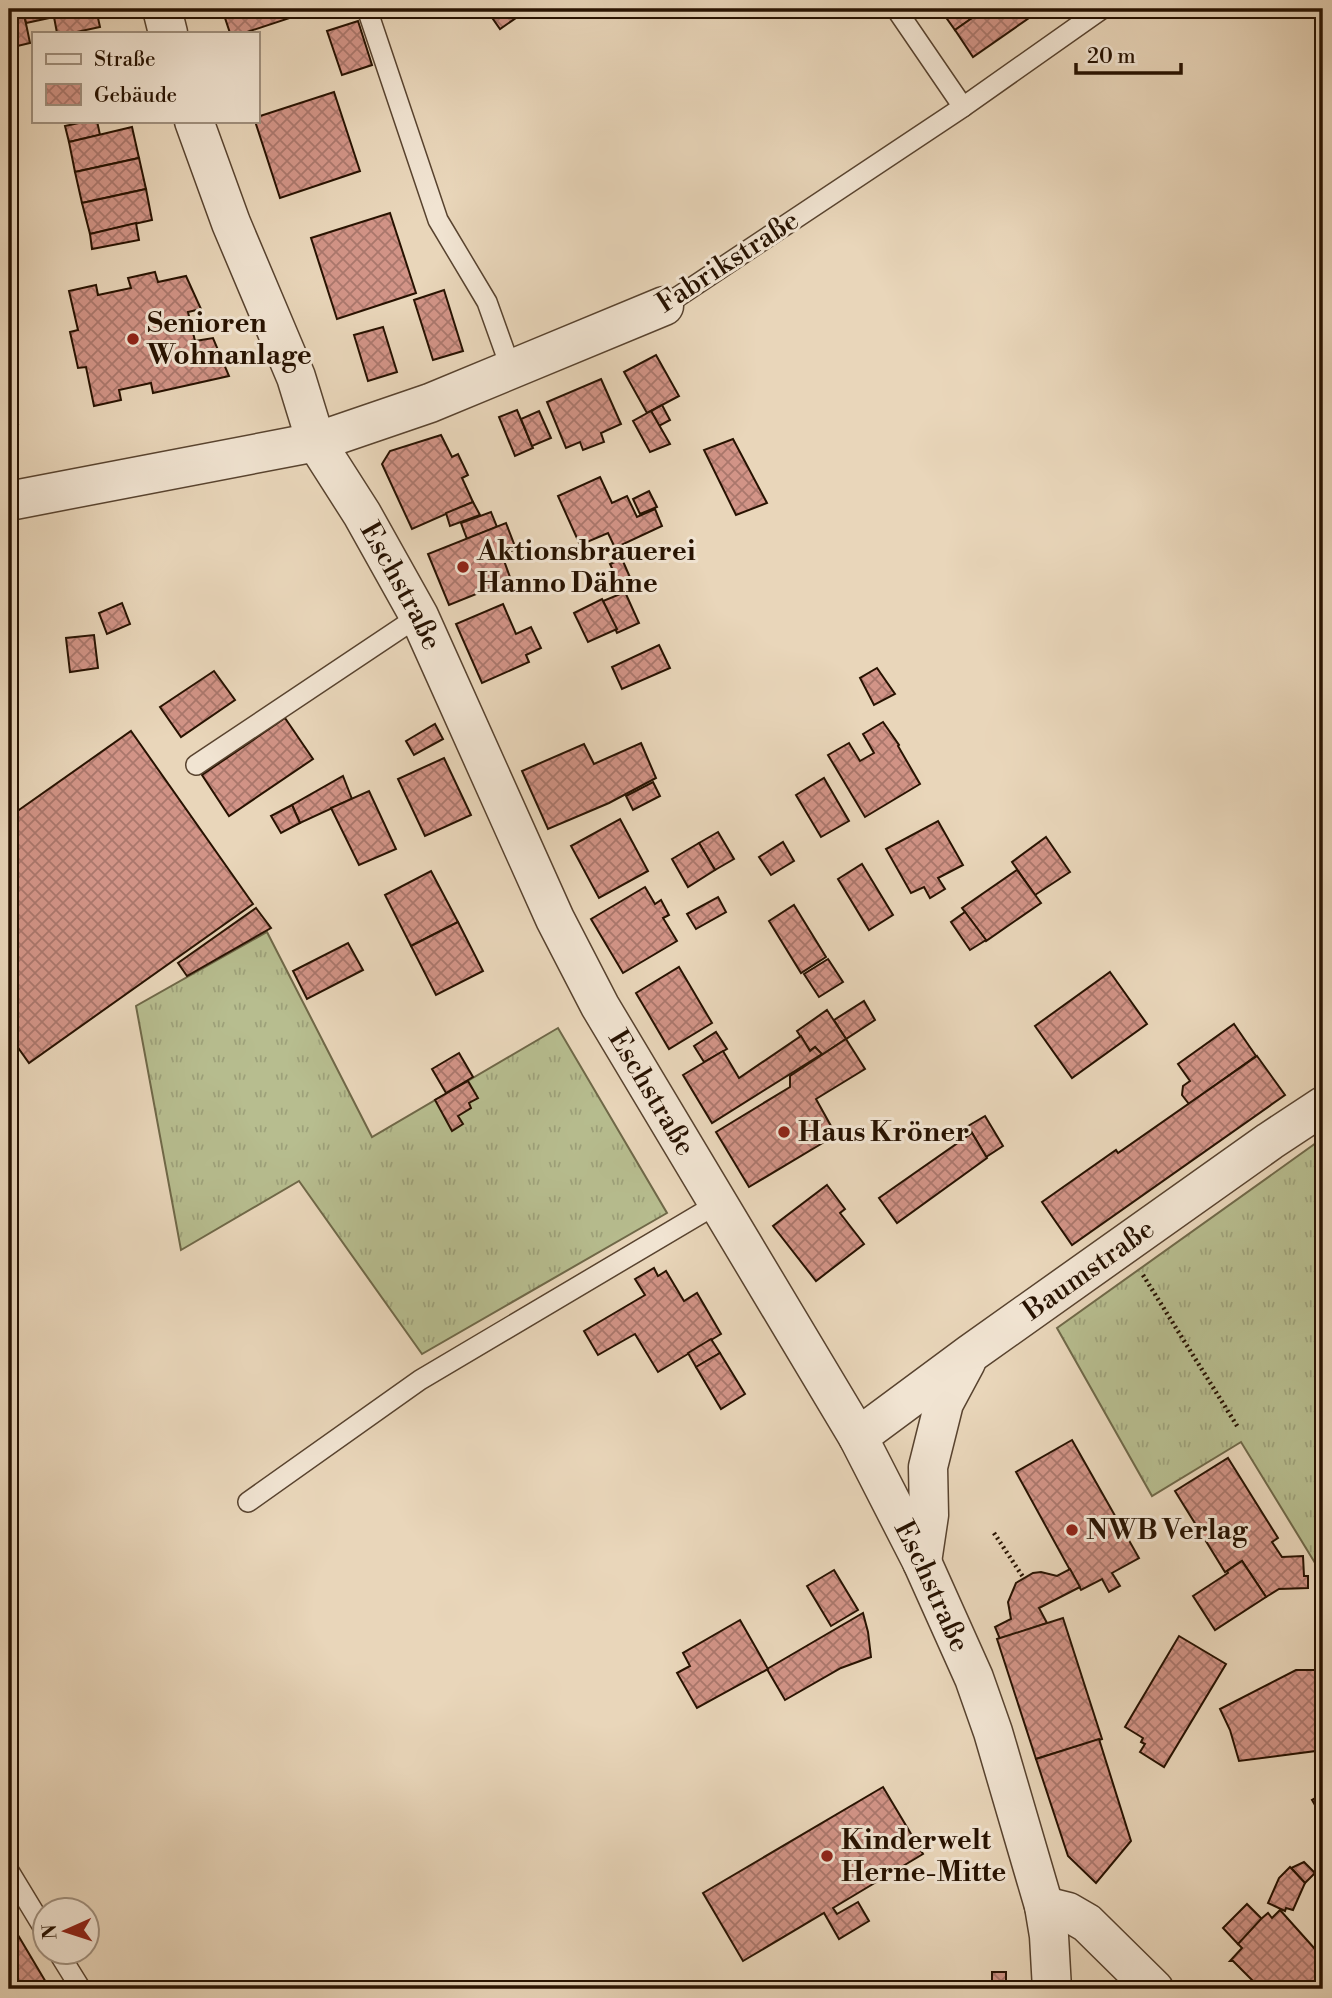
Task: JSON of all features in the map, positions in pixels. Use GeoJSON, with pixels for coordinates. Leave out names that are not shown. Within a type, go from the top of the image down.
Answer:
{"type":"FeatureCollection","features":[{"type":"Feature","properties":{"kind":"street"},"geometry":{"type":"LineString","coordinates":[[162,9],[168,32]]}},
{"type":"Feature","properties":{"kind":"street","name":"Eschstraße"},"geometry":{"type":"LineString","coordinates":[[194,122],[231,223],[296,377],[316,443],[362,514],[419,616],[555,919],[600,1006],[858,1437],[922,1562],[974,1678],[993,1732],[1044,1906],[1052,1989]]}},
{"type":"Feature","properties":{"kind":"street","name":"Fabrikstraße"},"geometry":{"type":"LineString","coordinates":[[316,443],[430,403],[664,306]]}},
{"type":"Feature","properties":{"kind":"street"},"geometry":{"type":"LineString","coordinates":[[9,501],[316,443]]}},
{"type":"Feature","properties":{"kind":"street","name":"Baumstraße"},"geometry":{"type":"LineString","coordinates":[[858,1437],[970,1354],[1323,1106]]}},
{"type":"Feature","properties":{"kind":"street"},"geometry":{"type":"LineString","coordinates":[[922,1562],[929,1515],[928,1467],[936,1431],[944,1403],[970,1354]]}},
{"type":"Feature","properties":{"kind":"street"},"geometry":{"type":"LineString","coordinates":[[1044,1906],[1068,1912],[1087,1923],[1154,1989]]}},
{"type":"Feature","properties":{"kind":"lane"},"geometry":{"type":"LineString","coordinates":[[367,9],[438,220],[487,302],[511,369]]}},
{"type":"Feature","properties":{"kind":"lane"},"geometry":{"type":"LineString","coordinates":[[895,9],[963,107]]}},
{"type":"Feature","properties":{"kind":"lane","name":"Fabrikstraße"},"geometry":{"type":"LineString","coordinates":[[664,306],[963,107],[1102,9]]}},
{"type":"Feature","properties":{"kind":"lane"},"geometry":{"type":"LineString","coordinates":[[196,765],[419,616]]}},
{"type":"Feature","properties":{"kind":"lane"},"geometry":{"type":"LineString","coordinates":[[248,1502],[420,1380],[717,1204]]}},
{"type":"Feature","properties":{"kind":"lane"},"geometry":{"type":"LineString","coordinates":[[9,1871],[32,1908]]}},
{"type":"Feature","properties":{"kind":"lane"},"geometry":{"type":"LineString","coordinates":[[67,1966],[81,1989]]}},
{"type":"Feature","properties":{"kind":"path"},"geometry":{"type":"LineString","coordinates":[[1156,1295],[1239,1429]]}},
{"type":"Feature","properties":{"kind":"path"},"geometry":{"type":"LineString","coordinates":[[994,1533],[1023,1577]]}},
{"type":"Feature","properties":{"kind":"green space"},"geometry":{"type":"Polygon","coordinates":[[[267,932],[372,1137],[558,1028],[667,1213],[422,1354],[299,1181],[181,1250],[136,1006],[267,932]]]}},
{"type":"Feature","properties":{"kind":"green space"},"geometry":{"type":"Polygon","coordinates":[[[1323,1138],[1323,1576],[1241,1442],[1152,1496],[1057,1328],[1323,1138]]]}},
{"type":"Feature","properties":{"kind":"building"},"geometry":{"type":"Polygon","coordinates":[[[9,9],[23,9],[30,43],[9,48],[9,9]]]}},
{"type":"Feature","properties":{"kind":"building"},"geometry":{"type":"Polygon","coordinates":[[[23,9],[96,9],[100,27],[77,32],[57,32],[54,17],[26,23],[23,9]]]}},
{"type":"Feature","properties":{"kind":"building"},"geometry":{"type":"Polygon","coordinates":[[[222,9],[311,11],[247,32],[230,32],[222,9]]]}},
{"type":"Feature","properties":{"kind":"building"},"geometry":{"type":"Polygon","coordinates":[[[486,9],[529,9],[500,29],[486,9]]]}},
{"type":"Feature","properties":{"kind":"building"},"geometry":{"type":"Polygon","coordinates":[[[940,9],[985,9],[955,30],[940,9]]]}},
{"type":"Feature","properties":{"kind":"building"},"geometry":{"type":"Polygon","coordinates":[[[985,9],[1042,9],[973,57],[955,30],[985,9]]]}},
{"type":"Feature","properties":{"kind":"building"},"geometry":{"type":"Polygon","coordinates":[[[358,21],[372,65],[342,75],[327,31],[358,21]]]}},
{"type":"Feature","properties":{"kind":"building"},"geometry":{"type":"Polygon","coordinates":[[[334,92],[360,171],[280,198],[255,122],[259,122],[259,116],[334,92]]]}},
{"type":"Feature","properties":{"kind":"building"},"geometry":{"type":"Polygon","coordinates":[[[97,122],[100,135],[69,142],[65,126],[97,122]]]}},
{"type":"Feature","properties":{"kind":"building"},"geometry":{"type":"Polygon","coordinates":[[[132,127],[139,158],[75,172],[69,142],[132,127]]]}},
{"type":"Feature","properties":{"kind":"building"},"geometry":{"type":"Polygon","coordinates":[[[139,158],[146,189],[82,203],[75,172],[139,158]]]}},
{"type":"Feature","properties":{"kind":"building"},"geometry":{"type":"Polygon","coordinates":[[[146,189],[152,220],[90,234],[82,203],[146,189]]]}},
{"type":"Feature","properties":{"kind":"building"},"geometry":{"type":"Polygon","coordinates":[[[390,213],[416,293],[337,319],[311,238],[390,213]]]}},
{"type":"Feature","properties":{"kind":"building"},"geometry":{"type":"Polygon","coordinates":[[[136,223],[139,240],[92,249],[90,234],[136,223]]]}},
{"type":"Feature","properties":{"kind":"building","name":"Senioren Wohnanlage"},"geometry":{"type":"Polygon","coordinates":[[[155,272],[158,282],[186,276],[201,309],[188,312],[195,341],[213,338],[229,376],[153,393],[151,383],[119,390],[121,400],[94,406],[86,367],[78,368],[70,332],[78,330],[69,291],[96,285],[98,295],[131,288],[128,278],[155,272]]]}},
{"type":"Feature","properties":{"kind":"building"},"geometry":{"type":"Polygon","coordinates":[[[444,290],[463,351],[433,360],[414,300],[444,290]]]}},
{"type":"Feature","properties":{"kind":"building"},"geometry":{"type":"Polygon","coordinates":[[[383,327],[397,372],[368,381],[354,335],[383,327]]]}},
{"type":"Feature","properties":{"kind":"building"},"geometry":{"type":"Polygon","coordinates":[[[656,355],[679,396],[647,413],[624,372],[656,355]]]}},
{"type":"Feature","properties":{"kind":"building"},"geometry":{"type":"Polygon","coordinates":[[[601,379],[621,424],[601,433],[604,442],[583,450],[580,442],[566,448],[547,402],[601,379]]]}},
{"type":"Feature","properties":{"kind":"building"},"geometry":{"type":"Polygon","coordinates":[[[9,387],[18,424],[9,426],[9,387]]]}},
{"type":"Feature","properties":{"kind":"building"},"geometry":{"type":"Polygon","coordinates":[[[662,405],[670,420],[659,426],[651,411],[662,405]]]}},
{"type":"Feature","properties":{"kind":"building"},"geometry":{"type":"Polygon","coordinates":[[[517,410],[533,448],[515,456],[499,417],[517,410]]]}},
{"type":"Feature","properties":{"kind":"building"},"geometry":{"type":"Polygon","coordinates":[[[539,411],[551,438],[532,446],[521,419],[539,411]]]}},
{"type":"Feature","properties":{"kind":"building"},"geometry":{"type":"Polygon","coordinates":[[[651,411],[670,444],[650,452],[633,421],[651,411]]]}},
{"type":"Feature","properties":{"kind":"building"},"geometry":{"type":"Polygon","coordinates":[[[441,435],[452,457],[458,454],[468,475],[462,478],[473,502],[412,529],[382,464],[390,451],[441,435]]]}},
{"type":"Feature","properties":{"kind":"building"},"geometry":{"type":"Polygon","coordinates":[[[733,439],[767,503],[736,515],[704,450],[733,439]]]}},
{"type":"Feature","properties":{"kind":"building"},"geometry":{"type":"Polygon","coordinates":[[[600,477],[612,503],[627,496],[637,517],[655,509],[662,526],[615,548],[608,533],[580,545],[558,496],[600,477]]]}},
{"type":"Feature","properties":{"kind":"building"},"geometry":{"type":"Polygon","coordinates":[[[649,491],[657,507],[640,514],[633,499],[649,491]]]}},
{"type":"Feature","properties":{"kind":"building"},"geometry":{"type":"Polygon","coordinates":[[[473,502],[480,515],[450,526],[446,513],[473,502]]]}},
{"type":"Feature","properties":{"kind":"building"},"geometry":{"type":"Polygon","coordinates":[[[491,512],[497,527],[467,539],[461,523],[491,512]]]}},
{"type":"Feature","properties":{"kind":"building"},"geometry":{"type":"Polygon","coordinates":[[[506,523],[516,549],[502,555],[511,580],[449,605],[428,554],[506,523]]]}},
{"type":"Feature","properties":{"kind":"building"},"geometry":{"type":"Polygon","coordinates":[[[622,559],[632,582],[621,587],[610,564],[622,559]]]}},
{"type":"Feature","properties":{"kind":"building"},"geometry":{"type":"Polygon","coordinates":[[[625,592],[639,623],[617,633],[603,601],[625,592]]]}},
{"type":"Feature","properties":{"kind":"building"},"geometry":{"type":"Polygon","coordinates":[[[602,599],[617,629],[588,642],[574,613],[602,599]]]}},
{"type":"Feature","properties":{"kind":"building"},"geometry":{"type":"Polygon","coordinates":[[[122,603],[130,624],[107,634],[99,613],[122,603]]]}},
{"type":"Feature","properties":{"kind":"building"},"geometry":{"type":"Polygon","coordinates":[[[503,604],[516,634],[531,627],[541,648],[526,655],[529,662],[482,683],[456,624],[503,604]]]}},
{"type":"Feature","properties":{"kind":"building"},"geometry":{"type":"Polygon","coordinates":[[[94,635],[98,668],[70,672],[66,638],[94,635]]]}},
{"type":"Feature","properties":{"kind":"building"},"geometry":{"type":"Polygon","coordinates":[[[659,645],[670,668],[622,689],[612,667],[659,645]]]}},
{"type":"Feature","properties":{"kind":"building"},"geometry":{"type":"Polygon","coordinates":[[[877,668],[895,694],[874,705],[860,678],[877,668]]]}},
{"type":"Feature","properties":{"kind":"building"},"geometry":{"type":"Polygon","coordinates":[[[214,671],[235,700],[181,737],[160,707],[214,671]]]}},
{"type":"Feature","properties":{"kind":"building"},"geometry":{"type":"Polygon","coordinates":[[[285,718],[313,759],[229,816],[202,775],[285,718]]]}},
{"type":"Feature","properties":{"kind":"building"},"geometry":{"type":"Polygon","coordinates":[[[883,722],[920,784],[865,817],[828,755],[849,743],[860,761],[874,753],[863,734],[883,722]]]}},
{"type":"Feature","properties":{"kind":"building"},"geometry":{"type":"Polygon","coordinates":[[[435,724],[443,739],[414,755],[406,741],[435,724]]]}},
{"type":"Feature","properties":{"kind":"building"},"geometry":{"type":"Polygon","coordinates":[[[131,731],[253,904],[29,1063],[9,1035],[9,817],[131,731]]]}},
{"type":"Feature","properties":{"kind":"building"},"geometry":{"type":"Polygon","coordinates":[[[641,743],[656,778],[609,803],[548,829],[522,771],[584,744],[594,764],[641,743]]]}},
{"type":"Feature","properties":{"kind":"building"},"geometry":{"type":"Polygon","coordinates":[[[444,758],[471,815],[425,836],[398,779],[444,758]]]}},
{"type":"Feature","properties":{"kind":"building"},"geometry":{"type":"Polygon","coordinates":[[[343,776],[352,799],[300,823],[292,805],[343,776]]]}},
{"type":"Feature","properties":{"kind":"building"},"geometry":{"type":"Polygon","coordinates":[[[824,778],[849,821],[821,837],[796,795],[824,778]]]}},
{"type":"Feature","properties":{"kind":"building"},"geometry":{"type":"Polygon","coordinates":[[[653,782],[660,796],[633,810],[626,796],[653,782]]]}},
{"type":"Feature","properties":{"kind":"building"},"geometry":{"type":"Polygon","coordinates":[[[369,791],[396,849],[359,865],[331,808],[369,791]]]}},
{"type":"Feature","properties":{"kind":"building"},"geometry":{"type":"Polygon","coordinates":[[[292,805],[300,823],[281,833],[271,816],[292,805]]]}},
{"type":"Feature","properties":{"kind":"building"},"geometry":{"type":"Polygon","coordinates":[[[620,819],[648,871],[599,898],[571,846],[620,819]]]}},
{"type":"Feature","properties":{"kind":"building"},"geometry":{"type":"Polygon","coordinates":[[[938,821],[963,865],[938,878],[945,889],[930,898],[924,887],[911,893],[886,849],[938,821]]]}},
{"type":"Feature","properties":{"kind":"building"},"geometry":{"type":"Polygon","coordinates":[[[718,832],[734,859],[715,870],[699,843],[718,832]]]}},
{"type":"Feature","properties":{"kind":"building"},"geometry":{"type":"Polygon","coordinates":[[[1046,837],[1070,872],[1035,895],[1012,862],[1046,837]]]}},
{"type":"Feature","properties":{"kind":"building"},"geometry":{"type":"Polygon","coordinates":[[[783,842],[794,861],[771,875],[759,857],[783,842]]]}},
{"type":"Feature","properties":{"kind":"building"},"geometry":{"type":"Polygon","coordinates":[[[699,843],[715,870],[688,887],[672,859],[699,843]]]}},
{"type":"Feature","properties":{"kind":"building"},"geometry":{"type":"Polygon","coordinates":[[[862,864],[893,915],[869,930],[838,879],[862,864]]]}},
{"type":"Feature","properties":{"kind":"building"},"geometry":{"type":"Polygon","coordinates":[[[1017,870],[1041,903],[986,941],[962,908],[1017,870]]]}},
{"type":"Feature","properties":{"kind":"building"},"geometry":{"type":"Polygon","coordinates":[[[431,871],[458,922],[411,946],[385,895],[431,871]]]}},
{"type":"Feature","properties":{"kind":"building"},"geometry":{"type":"Polygon","coordinates":[[[645,887],[655,904],[661,900],[669,915],[663,918],[677,941],[623,973],[591,919],[645,887]]]}},
{"type":"Feature","properties":{"kind":"building"},"geometry":{"type":"Polygon","coordinates":[[[718,897],[726,912],[696,929],[687,914],[718,897]]]}},
{"type":"Feature","properties":{"kind":"building"},"geometry":{"type":"Polygon","coordinates":[[[794,905],[826,957],[801,973],[769,921],[794,905]]]}},
{"type":"Feature","properties":{"kind":"building"},"geometry":{"type":"Polygon","coordinates":[[[256,908],[271,928],[187,976],[178,963],[256,908]]]}},
{"type":"Feature","properties":{"kind":"building"},"geometry":{"type":"Polygon","coordinates":[[[965,912],[986,940],[970,950],[951,922],[965,912]]]}},
{"type":"Feature","properties":{"kind":"building"},"geometry":{"type":"Polygon","coordinates":[[[458,922],[483,971],[436,995],[411,946],[458,922]]]}},
{"type":"Feature","properties":{"kind":"building"},"geometry":{"type":"Polygon","coordinates":[[[348,943],[363,970],[307,999],[293,971],[348,943]]]}},
{"type":"Feature","properties":{"kind":"building"},"geometry":{"type":"Polygon","coordinates":[[[828,959],[843,982],[819,997],[804,974],[828,959]]]}},
{"type":"Feature","properties":{"kind":"building"},"geometry":{"type":"Polygon","coordinates":[[[679,967],[712,1023],[669,1049],[636,993],[679,967]]]}},
{"type":"Feature","properties":{"kind":"building"},"geometry":{"type":"Polygon","coordinates":[[[1110,972],[1147,1024],[1072,1078],[1035,1026],[1110,972]]]}},
{"type":"Feature","properties":{"kind":"building"},"geometry":{"type":"Polygon","coordinates":[[[864,1001],[875,1020],[846,1039],[834,1020],[864,1001]]]}},
{"type":"Feature","properties":{"kind":"building"},"geometry":{"type":"Polygon","coordinates":[[[827,1010],[846,1039],[822,1055],[815,1047],[810,1051],[797,1031],[827,1010]]]}},
{"type":"Feature","properties":{"kind":"building"},"geometry":{"type":"Polygon","coordinates":[[[1234,1024],[1256,1056],[1189,1104],[1182,1095],[1183,1086],[1190,1081],[1178,1064],[1234,1024]]]}},
{"type":"Feature","properties":{"kind":"building"},"geometry":{"type":"Polygon","coordinates":[[[716,1032],[727,1049],[704,1062],[694,1046],[716,1032]]]}},
{"type":"Feature","properties":{"kind":"building"},"geometry":{"type":"Polygon","coordinates":[[[801,1036],[810,1051],[815,1047],[822,1054],[712,1123],[683,1075],[723,1051],[739,1078],[801,1036]]]}},
{"type":"Feature","properties":{"kind":"building"},"geometry":{"type":"Polygon","coordinates":[[[846,1039],[865,1069],[816,1099],[836,1135],[749,1187],[716,1132],[790,1087],[790,1076],[846,1039]]]}},
{"type":"Feature","properties":{"kind":"building"},"geometry":{"type":"Polygon","coordinates":[[[459,1053],[473,1077],[446,1093],[432,1069],[459,1053]]]}},
{"type":"Feature","properties":{"kind":"building"},"geometry":{"type":"Polygon","coordinates":[[[1257,1056],[1285,1095],[1072,1245],[1042,1202],[1116,1150],[1118,1153],[1257,1056]]]}},
{"type":"Feature","properties":{"kind":"building"},"geometry":{"type":"Polygon","coordinates":[[[468,1081],[478,1098],[469,1103],[471,1108],[458,1116],[463,1124],[452,1131],[435,1100],[468,1081]]]}},
{"type":"Feature","properties":{"kind":"building"},"geometry":{"type":"Polygon","coordinates":[[[985,1116],[1003,1146],[986,1157],[968,1126],[985,1116]]]}},
{"type":"Feature","properties":{"kind":"building"},"geometry":{"type":"Polygon","coordinates":[[[972,1133],[987,1158],[897,1223],[879,1198],[972,1133]]]}},
{"type":"Feature","properties":{"kind":"building"},"geometry":{"type":"Polygon","coordinates":[[[827,1185],[845,1209],[840,1213],[864,1244],[816,1281],[773,1226],[827,1185]]]}},
{"type":"Feature","properties":{"kind":"building"},"geometry":{"type":"Polygon","coordinates":[[[654,1268],[658,1276],[666,1271],[684,1301],[697,1293],[721,1334],[658,1372],[635,1334],[598,1355],[584,1331],[645,1295],[635,1279],[654,1268]]]}},
{"type":"Feature","properties":{"kind":"building"},"geometry":{"type":"Polygon","coordinates":[[[711,1339],[720,1353],[696,1367],[688,1353],[711,1339]]]}},
{"type":"Feature","properties":{"kind":"building"},"geometry":{"type":"Polygon","coordinates":[[[720,1353],[745,1394],[721,1409],[696,1367],[720,1353]]]}},
{"type":"Feature","properties":{"kind":"building"},"geometry":{"type":"Polygon","coordinates":[[[1072,1440],[1139,1558],[1112,1573],[1120,1586],[1109,1592],[1102,1579],[1081,1590],[1016,1472],[1072,1440]]]}},
{"type":"Feature","properties":{"kind":"building"},"geometry":{"type":"Polygon","coordinates":[[[1228,1458],[1278,1538],[1272,1542],[1282,1557],[1303,1556],[1308,1588],[1279,1589],[1266,1597],[1242,1561],[1225,1572],[1175,1491],[1228,1458]]]}},
{"type":"Feature","properties":{"kind":"building"},"geometry":{"type":"Polygon","coordinates":[[[1242,1561],[1266,1597],[1215,1630],[1193,1596],[1242,1561]]]}},
{"type":"Feature","properties":{"kind":"building"},"geometry":{"type":"Polygon","coordinates":[[[1070,1569],[1080,1587],[1039,1608],[1047,1623],[1000,1639],[995,1627],[1011,1619],[1008,1602],[1016,1583],[1033,1573],[1057,1576],[1070,1569]]]}},
{"type":"Feature","properties":{"kind":"building"},"geometry":{"type":"Polygon","coordinates":[[[834,1570],[858,1610],[831,1626],[807,1586],[834,1570]]]}},
{"type":"Feature","properties":{"kind":"building"},"geometry":{"type":"Polygon","coordinates":[[[863,1613],[871,1657],[841,1668],[785,1700],[767,1669],[863,1613]]]}},
{"type":"Feature","properties":{"kind":"building"},"geometry":{"type":"Polygon","coordinates":[[[1063,1618],[1102,1739],[1036,1759],[997,1639],[1063,1618]]]}},
{"type":"Feature","properties":{"kind":"building"},"geometry":{"type":"Polygon","coordinates":[[[740,1620],[768,1669],[697,1708],[677,1673],[690,1666],[683,1653],[740,1620]]]}},
{"type":"Feature","properties":{"kind":"building"},"geometry":{"type":"Polygon","coordinates":[[[1179,1636],[1226,1664],[1164,1767],[1140,1752],[1145,1744],[1141,1742],[1143,1738],[1125,1727],[1179,1636]]]}},
{"type":"Feature","properties":{"kind":"building"},"geometry":{"type":"Polygon","coordinates":[[[1296,1670],[1322,1670],[1323,1750],[1239,1761],[1230,1730],[1220,1709],[1296,1670]]]}},
{"type":"Feature","properties":{"kind":"building"},"geometry":{"type":"Polygon","coordinates":[[[1099,1739],[1131,1841],[1096,1883],[1068,1856],[1036,1759],[1099,1739]]]}},
{"type":"Feature","properties":{"kind":"building"},"geometry":{"type":"Polygon","coordinates":[[[883,1787],[923,1854],[833,1908],[837,1914],[858,1902],[869,1921],[839,1939],[824,1913],[743,1961],[703,1893],[883,1787]]]}},
{"type":"Feature","properties":{"kind":"building"},"geometry":{"type":"Polygon","coordinates":[[[1323,1794],[1323,1819],[1312,1800],[1323,1794]]]}},
{"type":"Feature","properties":{"kind":"building"},"geometry":{"type":"Polygon","coordinates":[[[1304,1862],[1315,1873],[1305,1883],[1291,1868],[1304,1862]]]}},
{"type":"Feature","properties":{"kind":"building"},"geometry":{"type":"Polygon","coordinates":[[[1290,1867],[1305,1883],[1293,1910],[1286,1908],[1285,1911],[1268,1903],[1279,1878],[1290,1867]]]}},
{"type":"Feature","properties":{"kind":"building"},"geometry":{"type":"Polygon","coordinates":[[[1247,1904],[1263,1920],[1238,1944],[1223,1928],[1247,1904]]]}},
{"type":"Feature","properties":{"kind":"building"},"geometry":{"type":"Polygon","coordinates":[[[1280,1910],[1323,1958],[1323,1973],[1312,1984],[1317,1989],[1261,1989],[1230,1961],[1242,1948],[1238,1944],[1261,1919],[1268,1913],[1272,1918],[1280,1910]]]}},
{"type":"Feature","properties":{"kind":"building"},"geometry":{"type":"Polygon","coordinates":[[[9,1920],[32,1959],[32,1966],[36,1966],[50,1989],[9,1989],[9,1920]]]}},
{"type":"Feature","properties":{"kind":"building"},"geometry":{"type":"Polygon","coordinates":[[[992,1972],[1006,1972],[1006,1986],[992,1986],[992,1972]]]}},
{"type":"Feature","properties":{"kind":"building"},"geometry":{"type":"Polygon","coordinates":[[[1323,1973],[1323,1989],[1317,1989],[1312,1984],[1323,1973]]]}},
{"type":"Feature","properties":{"kind":"place","name":"Senioren Wohnanlage"},"geometry":{"type":"Point","coordinates":[133,339]}},
{"type":"Feature","properties":{"kind":"place","name":"Aktionsbrauerei Hanno Dähne"},"geometry":{"type":"Point","coordinates":[463,567]}},
{"type":"Feature","properties":{"kind":"place","name":"Haus Kröner"},"geometry":{"type":"Point","coordinates":[784,1132]}},
{"type":"Feature","properties":{"kind":"place","name":"NWB Verlag"},"geometry":{"type":"Point","coordinates":[1072,1530]}},
{"type":"Feature","properties":{"kind":"place","name":"Kinderwelt Herne-Mitte"},"geometry":{"type":"Point","coordinates":[827,1856]}}]}
